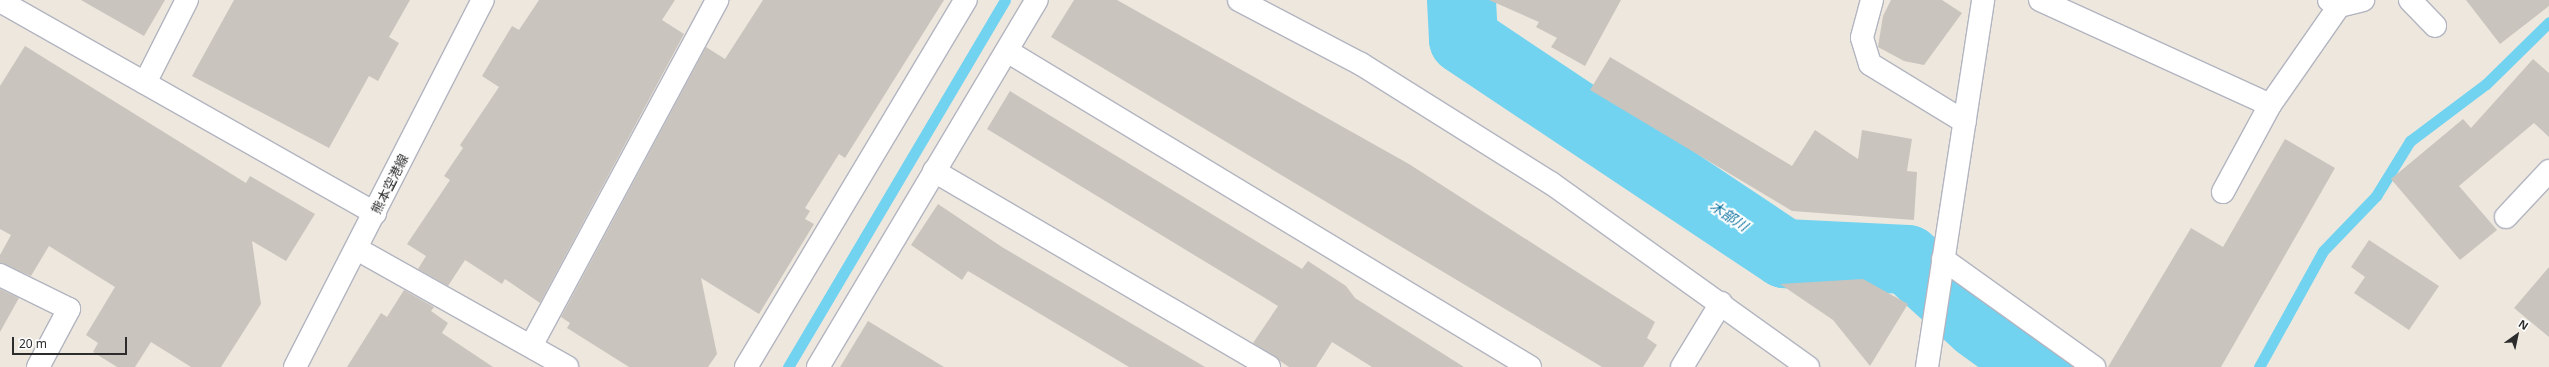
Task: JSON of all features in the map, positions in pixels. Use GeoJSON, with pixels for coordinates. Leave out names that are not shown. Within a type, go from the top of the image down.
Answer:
{"type":"FeatureCollection","features":[{"type":"Feature","properties":{"kind":"street"},"geometry":{"type":"LineString","coordinates":[[144,83],[186,0]]}},
{"type":"Feature","properties":{"kind":"street","name":"熊本空港線"},"geometry":{"type":"LineString","coordinates":[[295,367],[357,250],[484,0]]}},
{"type":"Feature","properties":{"kind":"street"},"geometry":{"type":"LineString","coordinates":[[531,346],[717,0]]}},
{"type":"Feature","properties":{"kind":"street"},"geometry":{"type":"LineString","coordinates":[[746,367],[966,0]]}},
{"type":"Feature","properties":{"kind":"street"},"geometry":{"type":"LineString","coordinates":[[818,367],[1037,0]]}},
{"type":"Feature","properties":{"kind":"street"},"geometry":{"type":"LineString","coordinates":[[1239,0],[1361,64],[1551,183],[1721,303],[1808,367]]}},
{"type":"Feature","properties":{"kind":"street"},"geometry":{"type":"LineString","coordinates":[[1872,0],[1862,38],[1870,64],[1965,122]]}},
{"type":"Feature","properties":{"kind":"street"},"geometry":{"type":"LineString","coordinates":[[1928,357],[1983,0]]}},
{"type":"Feature","properties":{"kind":"street"},"geometry":{"type":"LineString","coordinates":[[2040,0],[2270,105]]}},
{"type":"Feature","properties":{"kind":"street"},"geometry":{"type":"LineString","coordinates":[[2223,192],[2270,105],[2334,3],[2362,0]]}},
{"type":"Feature","properties":{"kind":"street"},"geometry":{"type":"LineString","coordinates":[[2410,0],[2435,26]]}},
{"type":"Feature","properties":{"kind":"street"},"geometry":{"type":"LineString","coordinates":[[0,1],[375,213]]}},
{"type":"Feature","properties":{"kind":"street"},"geometry":{"type":"LineString","coordinates":[[1007,51],[1530,367]]}},
{"type":"Feature","properties":{"kind":"street"},"geometry":{"type":"LineString","coordinates":[[2506,216],[2549,171]]}},
{"type":"Feature","properties":{"kind":"street"},"geometry":{"type":"LineString","coordinates":[[934,172],[1269,367]]}},
{"type":"Feature","properties":{"kind":"street"},"geometry":{"type":"LineString","coordinates":[[357,250],[567,367]]}},
{"type":"Feature","properties":{"kind":"street"},"geometry":{"type":"LineString","coordinates":[[1943,259],[2094,367]]}},
{"type":"Feature","properties":{"kind":"street"},"geometry":{"type":"LineString","coordinates":[[0,275],[69,309],[38,367]]}},
{"type":"Feature","properties":{"kind":"street"},"geometry":{"type":"LineString","coordinates":[[1682,367],[1721,303]]}},
{"type":"Feature","properties":{"kind":"building"},"geometry":{"type":"Polygon","coordinates":[[[81,0],[165,0],[144,36],[81,0]]]}},
{"type":"Feature","properties":{"kind":"building"},"geometry":{"type":"Polygon","coordinates":[[[234,0],[410,0],[389,37],[399,43],[378,81],[369,76],[329,148],[192,76],[234,0]]]}},
{"type":"Feature","properties":{"kind":"building"},"geometry":{"type":"Polygon","coordinates":[[[539,0],[675,0],[662,20],[684,34],[540,303],[505,279],[502,284],[465,260],[448,286],[418,269],[426,256],[407,244],[450,180],[444,176],[463,148],[460,145],[499,87],[482,76],[512,26],[519,30],[539,0]]]}},
{"type":"Feature","properties":{"kind":"building"},"geometry":{"type":"Polygon","coordinates":[[[763,0],[944,0],[845,158],[839,154],[805,208],[810,211],[805,219],[814,224],[759,314],[701,278],[717,354],[708,367],[629,367],[567,328],[570,323],[561,317],[706,47],[725,59],[763,0]]]}},
{"type":"Feature","properties":{"kind":"building"},"geometry":{"type":"Polygon","coordinates":[[[1074,0],[1117,0],[1409,164],[1655,322],[1647,338],[1657,345],[1643,367],[1602,367],[1051,37],[1074,0]]]}},
{"type":"Feature","properties":{"kind":"building"},"geometry":{"type":"Polygon","coordinates":[[[1489,0],[1621,0],[1585,66],[1551,47],[1557,38],[1536,27],[1539,22],[1489,0]]]}},
{"type":"Feature","properties":{"kind":"building"},"geometry":{"type":"Polygon","coordinates":[[[1891,0],[1942,0],[1962,13],[1924,65],[1904,61],[1878,47],[1883,16],[1891,0]]]}},
{"type":"Feature","properties":{"kind":"building"},"geometry":{"type":"Polygon","coordinates":[[[2466,0],[2549,0],[2549,6],[2500,44],[2466,0]]]}},
{"type":"Feature","properties":{"kind":"building"},"geometry":{"type":"Polygon","coordinates":[[[25,46],[246,183],[250,176],[315,214],[286,261],[252,241],[261,304],[221,367],[191,367],[151,342],[135,367],[117,367],[93,352],[98,343],[86,335],[115,287],[49,246],[31,276],[0,263],[0,255],[11,235],[0,229],[0,86],[25,46]]]}},
{"type":"Feature","properties":{"kind":"building"},"geometry":{"type":"Polygon","coordinates":[[[1610,57],[1792,166],[1815,130],[1858,159],[1862,130],[1912,139],[1907,171],[1917,172],[1914,220],[1792,211],[1590,90],[1610,57]]]}},
{"type":"Feature","properties":{"kind":"building"},"geometry":{"type":"Polygon","coordinates":[[[2533,59],[2549,73],[2549,137],[2534,123],[2459,186],[2497,230],[2460,260],[2391,179],[2463,119],[2471,128],[2533,59]]]}},
{"type":"Feature","properties":{"kind":"building"},"geometry":{"type":"Polygon","coordinates":[[[1010,91],[1302,269],[1308,261],[1346,286],[1355,298],[1464,367],[1372,367],[1332,342],[1316,367],[1289,367],[1253,343],[1278,306],[987,129],[1010,91]]]}},
{"type":"Feature","properties":{"kind":"building"},"geometry":{"type":"Polygon","coordinates":[[[2285,139],[2335,168],[2221,367],[2108,367],[2191,228],[2223,247],[2285,139]]]}},
{"type":"Feature","properties":{"kind":"building"},"geometry":{"type":"Polygon","coordinates":[[[938,204],[1002,247],[1205,367],[1129,367],[968,271],[962,280],[911,245],[938,204]]]}},
{"type":"Feature","properties":{"kind":"building"},"geometry":{"type":"Polygon","coordinates":[[[2369,240],[2439,286],[2409,330],[2354,293],[2365,277],[2351,267],[2369,240]]]}},
{"type":"Feature","properties":{"kind":"building"},"geometry":{"type":"Polygon","coordinates":[[[2549,267],[2549,337],[2514,308],[2549,267]]]}},
{"type":"Feature","properties":{"kind":"building"},"geometry":{"type":"Polygon","coordinates":[[[1863,279],[1908,304],[1870,366],[1833,320],[1780,284],[1863,279]]]}},
{"type":"Feature","properties":{"kind":"building"},"geometry":{"type":"Polygon","coordinates":[[[0,289],[19,298],[0,332],[0,289]]]}},
{"type":"Feature","properties":{"kind":"building"},"geometry":{"type":"Polygon","coordinates":[[[404,290],[434,307],[431,311],[448,323],[442,333],[493,367],[347,367],[381,313],[387,317],[404,290]]]}},
{"type":"Feature","properties":{"kind":"building"},"geometry":{"type":"Polygon","coordinates":[[[868,321],[944,367],[840,367],[868,321]]]}},
{"type":"Feature","properties":{"kind":"waterway"},"geometry":{"type":"LineString","coordinates":[[788,367],[1005,0]]}},
{"type":"Feature","properties":{"kind":"waterway","name":"木部川"},"geometry":{"type":"LineString","coordinates":[[1461,0],[1463,39],[1784,253],[1907,259],[1978,324],[2037,367]]}},
{"type":"Feature","properties":{"kind":"waterway"},"geometry":{"type":"LineString","coordinates":[[2259,367],[2323,251],[2376,196],[2410,141],[2486,84],[2549,22]]}}]}
